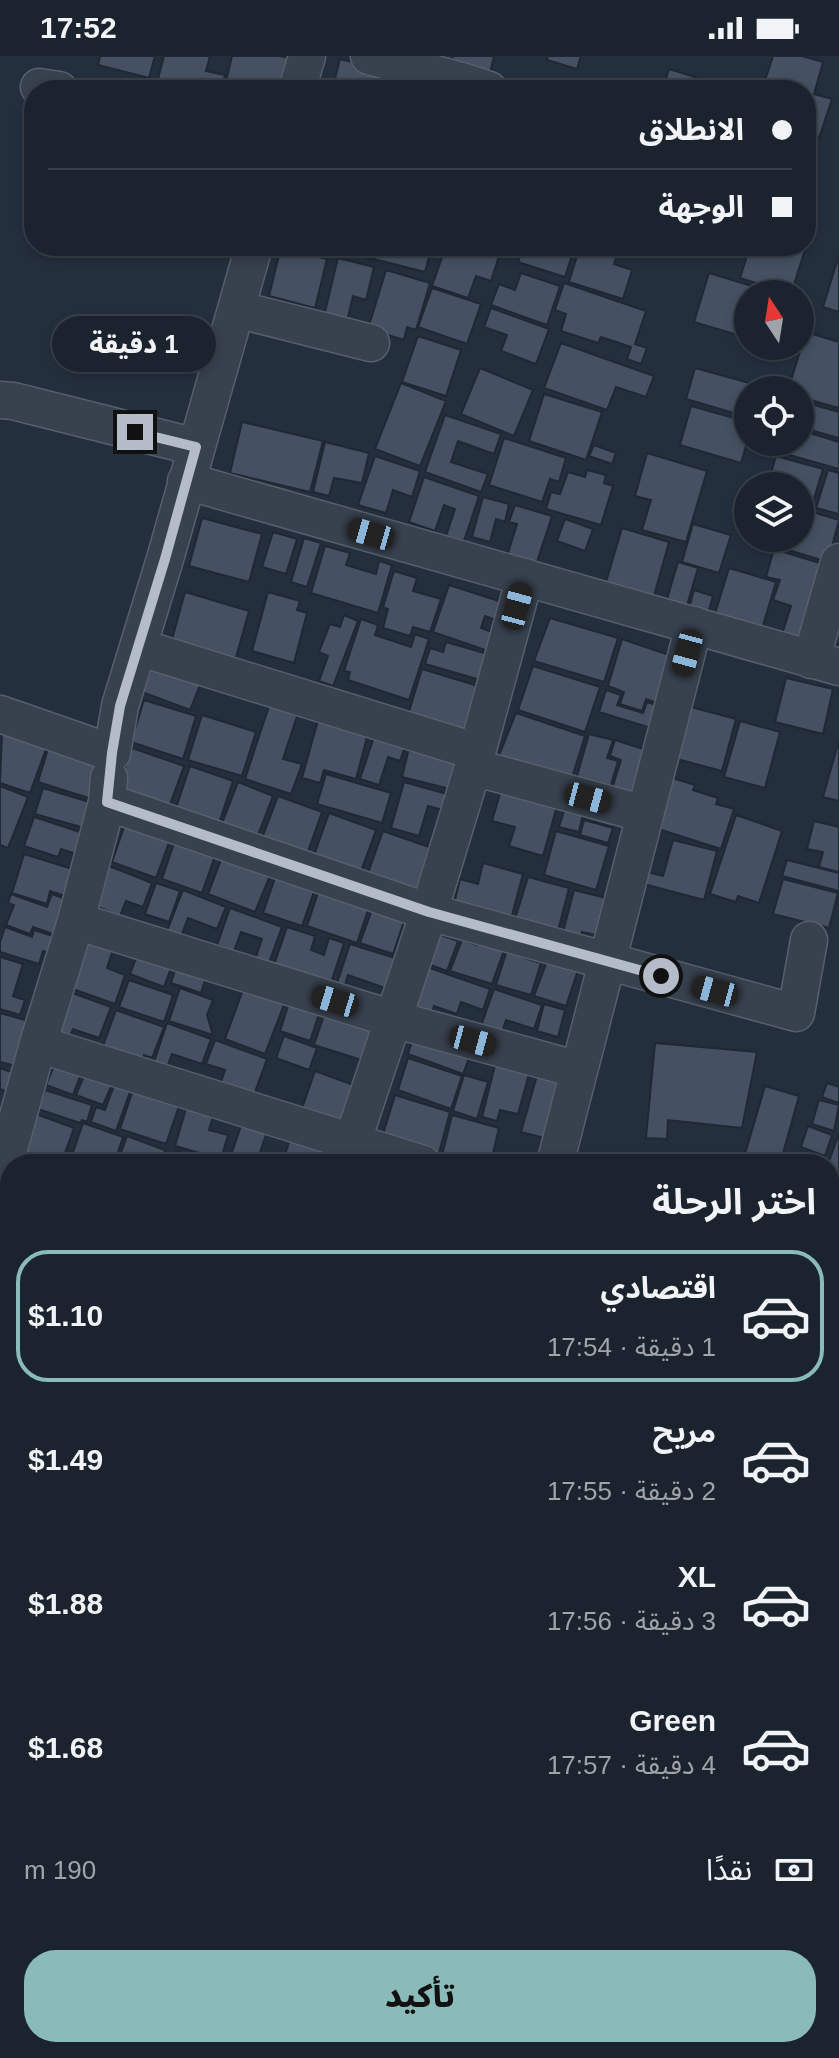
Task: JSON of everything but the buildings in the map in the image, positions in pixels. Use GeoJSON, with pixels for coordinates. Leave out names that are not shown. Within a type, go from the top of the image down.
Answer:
{"type":"FeatureCollection","features":[{"type":"Feature","properties":{"kind":"street"},"geometry":{"type":"LineString","coordinates":[[300,80],[307,56]]}},
{"type":"Feature","properties":{"kind":"street"},"geometry":{"type":"LineString","coordinates":[[369,56],[454,80]]}},
{"type":"Feature","properties":{"kind":"street"},"geometry":{"type":"LineString","coordinates":[[10,1154],[107,802],[120,706],[251,256]]}},
{"type":"Feature","properties":{"kind":"street"},"geometry":{"type":"LineString","coordinates":[[236,309],[371,343]]}},
{"type":"Feature","properties":{"kind":"street"},"geometry":{"type":"LineString","coordinates":[[0,400],[196,447]]}},
{"type":"Feature","properties":{"kind":"street"},"geometry":{"type":"LineString","coordinates":[[186,481],[825,663],[839,562]]}},
{"type":"Feature","properties":{"kind":"street"},"geometry":{"type":"LineString","coordinates":[[38,1044],[350,1153],[429,912],[525,577]]}},
{"type":"Feature","properties":{"kind":"street"},"geometry":{"type":"LineString","coordinates":[[558,1154],[694,625]]}},
{"type":"Feature","properties":{"kind":"street"},"geometry":{"type":"LineString","coordinates":[[138,647],[645,814]]}},
{"type":"Feature","properties":{"kind":"street"},"geometry":{"type":"LineString","coordinates":[[0,714],[112,753]]}},
{"type":"Feature","properties":{"kind":"street"},"geometry":{"type":"LineString","coordinates":[[107,802],[429,912],[796,1013],[809,940]]}},
{"type":"Feature","properties":{"kind":"street"},"geometry":{"type":"LineString","coordinates":[[76,921],[393,1019],[579,1070]]}},
{"type":"Feature","properties":{"kind":"route"},"geometry":{"type":"LineString","coordinates":[[135,432],[196,447],[120,706],[107,802],[429,912],[661,976]]}}]}
